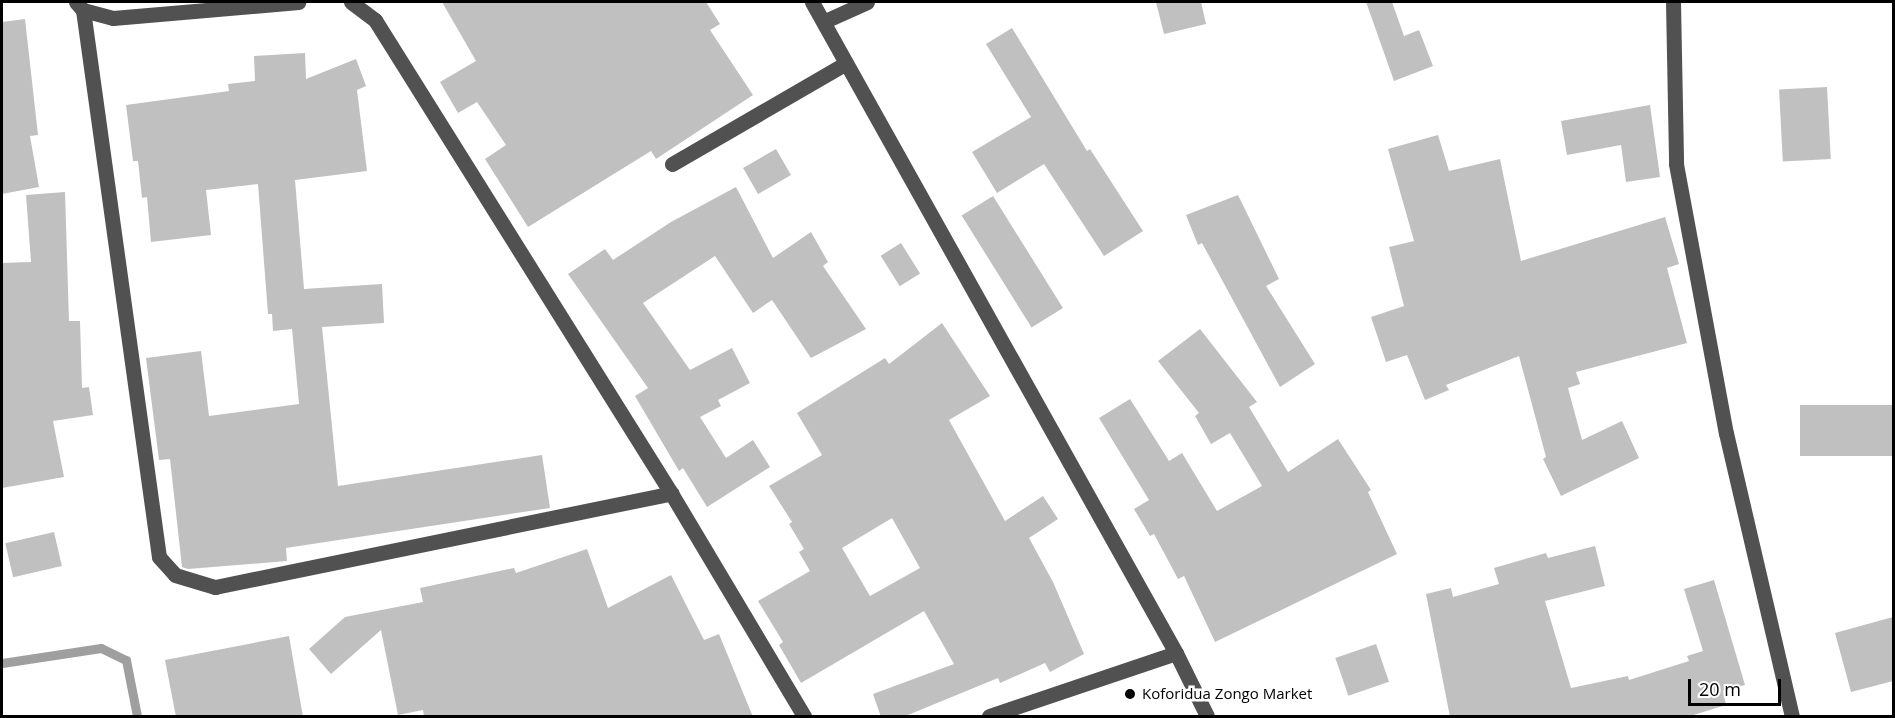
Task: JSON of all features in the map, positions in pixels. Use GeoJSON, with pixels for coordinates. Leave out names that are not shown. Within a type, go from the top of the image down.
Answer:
{"type":"FeatureCollection","features":[{"type":"Feature","properties":{"kind":"street"},"geometry":{"type":"LineString","coordinates":[[298,2],[113,18],[80,5],[159,557],[175,575],[215,586],[671,493]]}},
{"type":"Feature","properties":{"kind":"street"},"geometry":{"type":"LineString","coordinates":[[351,2],[375,20],[671,493],[804,717]]}},
{"type":"Feature","properties":{"kind":"street"},"geometry":{"type":"LineString","coordinates":[[812,2],[825,21],[846,63],[1176,653],[1207,717]]}},
{"type":"Feature","properties":{"kind":"street"},"geometry":{"type":"LineString","coordinates":[[825,21],[867,2]]}},
{"type":"Feature","properties":{"kind":"street"},"geometry":{"type":"LineString","coordinates":[[1673,2],[1677,164],[1726,433],[1792,717]]}},
{"type":"Feature","properties":{"kind":"street"},"geometry":{"type":"LineString","coordinates":[[672,164],[846,63]]}},
{"type":"Feature","properties":{"kind":"street"},"geometry":{"type":"LineString","coordinates":[[989,717],[1176,653]]}},
{"type":"Feature","properties":{"kind":"building"},"geometry":{"type":"Polygon","coordinates":[[[442,2],[706,2],[720,24],[710,30],[753,95],[656,159],[651,151],[528,227],[485,159],[506,145],[477,102],[458,113],[440,82],[476,61],[442,2]]]}},
{"type":"Feature","properties":{"kind":"building"},"geometry":{"type":"Polygon","coordinates":[[[1156,2],[1201,2],[1206,24],[1164,34],[1156,2]]]}},
{"type":"Feature","properties":{"kind":"building"},"geometry":{"type":"Polygon","coordinates":[[[1366,2],[1392,2],[1404,36],[1419,30],[1433,66],[1394,81],[1366,2]]]}},
{"type":"Feature","properties":{"kind":"building"},"geometry":{"type":"Polygon","coordinates":[[[25,19],[38,135],[30,136],[39,187],[2,194],[2,22],[25,19]]]}},
{"type":"Feature","properties":{"kind":"building"},"geometry":{"type":"Polygon","coordinates":[[[1012,28],[1087,151],[1090,149],[1143,231],[1104,256],[1044,164],[997,193],[972,152],[1031,117],[986,44],[1012,28]]]}},
{"type":"Feature","properties":{"kind":"building"},"geometry":{"type":"Polygon","coordinates":[[[305,53],[306,79],[356,59],[366,86],[357,90],[367,171],[295,180],[304,289],[382,284],[384,323],[322,327],[338,486],[542,455],[550,508],[286,548],[287,561],[188,569],[182,567],[170,459],[159,460],[146,358],[201,351],[209,416],[299,404],[292,329],[273,331],[272,314],[268,314],[258,184],[206,190],[211,235],[151,242],[147,197],[142,198],[138,161],[133,161],[126,105],[229,91],[228,84],[255,81],[254,56],[305,53]]]}},
{"type":"Feature","properties":{"kind":"building"},"geometry":{"type":"Polygon","coordinates":[[[1827,87],[1831,159],[1783,161],[1779,90],[1827,87]]]}},
{"type":"Feature","properties":{"kind":"building"},"geometry":{"type":"Polygon","coordinates":[[[1650,105],[1660,177],[1626,182],[1621,145],[1567,155],[1561,121],[1650,105]]]}},
{"type":"Feature","properties":{"kind":"building"},"geometry":{"type":"Polygon","coordinates":[[[1438,135],[1449,171],[1500,159],[1521,261],[1665,217],[1679,264],[1667,268],[1687,343],[1576,372],[1580,384],[1568,388],[1582,440],[1622,421],[1639,458],[1561,496],[1543,459],[1546,457],[1519,356],[1446,385],[1449,390],[1425,400],[1407,355],[1386,362],[1371,317],[1404,306],[1389,247],[1414,241],[1388,149],[1438,135]]]}},
{"type":"Feature","properties":{"kind":"building"},"geometry":{"type":"Polygon","coordinates":[[[776,149],[791,175],[758,194],[743,168],[776,149]]]}},
{"type":"Feature","properties":{"kind":"building"},"geometry":{"type":"Polygon","coordinates":[[[736,187],[773,258],[811,232],[828,262],[823,266],[866,329],[811,358],[772,300],[753,313],[715,256],[643,303],[690,370],[732,348],[750,383],[718,400],[721,406],[700,417],[726,458],[753,440],[770,467],[707,507],[683,468],[679,471],[635,396],[648,388],[568,274],[605,249],[613,260],[671,222],[736,187]]]}},
{"type":"Feature","properties":{"kind":"building"},"geometry":{"type":"Polygon","coordinates":[[[65,192],[69,321],[80,321],[82,388],[89,387],[93,415],[53,421],[64,477],[2,488],[2,263],[31,262],[26,195],[65,192]]]}},
{"type":"Feature","properties":{"kind":"building"},"geometry":{"type":"Polygon","coordinates":[[[1238,195],[1279,279],[1266,286],[1315,364],[1280,387],[1202,243],[1198,245],[1186,215],[1238,195]]]}},
{"type":"Feature","properties":{"kind":"building"},"geometry":{"type":"Polygon","coordinates":[[[993,196],[1063,308],[1032,328],[962,216],[993,196]]]}},
{"type":"Feature","properties":{"kind":"building"},"geometry":{"type":"Polygon","coordinates":[[[901,243],[920,274],[900,286],[881,256],[901,243]]]}},
{"type":"Feature","properties":{"kind":"building"},"geometry":{"type":"Polygon","coordinates":[[[942,323],[990,396],[949,420],[1005,521],[1043,496],[1058,519],[1029,538],[1053,582],[1084,654],[1050,672],[1045,663],[1000,683],[998,678],[903,717],[881,717],[873,694],[954,664],[924,611],[801,683],[779,645],[783,642],[758,601],[810,571],[799,552],[804,549],[789,524],[792,522],[769,486],[822,455],[797,413],[885,358],[889,364],[942,323]],[[892,518],[842,548],[870,596],[920,568],[892,518]]]}},
{"type":"Feature","properties":{"kind":"building"},"geometry":{"type":"Polygon","coordinates":[[[1200,329],[1257,402],[1249,407],[1288,472],[1338,439],[1371,490],[1368,492],[1397,554],[1215,642],[1184,576],[1178,579],[1154,534],[1150,536],[1134,509],[1149,500],[1099,418],[1130,399],[1169,461],[1182,453],[1217,511],[1262,486],[1230,433],[1211,444],[1195,416],[1199,413],[1158,361],[1200,329]]]}},
{"type":"Feature","properties":{"kind":"building"},"geometry":{"type":"Polygon","coordinates":[[[1800,405],[1893,405],[1893,456],[1800,456],[1800,405]]]}},
{"type":"Feature","properties":{"kind":"building"},"geometry":{"type":"Polygon","coordinates":[[[54,532],[62,566],[13,577],[5,543],[54,532]]]}},
{"type":"Feature","properties":{"kind":"building"},"geometry":{"type":"Polygon","coordinates":[[[1595,546],[1605,586],[1545,601],[1571,688],[1628,676],[1629,680],[1689,661],[1687,656],[1703,651],[1684,589],[1714,580],[1745,685],[1723,691],[1726,705],[1687,717],[1450,717],[1426,594],[1451,588],[1453,597],[1499,584],[1494,568],[1546,553],[1548,558],[1595,546]]]}},
{"type":"Feature","properties":{"kind":"building"},"geometry":{"type":"Polygon","coordinates":[[[587,549],[608,608],[671,575],[704,640],[719,634],[753,717],[424,717],[423,710],[398,715],[381,630],[331,674],[309,649],[345,617],[423,602],[420,588],[514,568],[516,573],[587,549]]]}},
{"type":"Feature","properties":{"kind":"building"},"geometry":{"type":"Polygon","coordinates":[[[1893,617],[1893,681],[1851,692],[1835,633],[1893,617]]]}},
{"type":"Feature","properties":{"kind":"building"},"geometry":{"type":"Polygon","coordinates":[[[289,636],[303,717],[176,717],[165,660],[289,636]]]}},
{"type":"Feature","properties":{"kind":"building"},"geometry":{"type":"Polygon","coordinates":[[[1376,644],[1389,682],[1348,696],[1335,658],[1376,644]]]}},
{"type":"Feature","properties":{"kind":"waterway"},"geometry":{"type":"LineString","coordinates":[[2,663],[101,648],[126,660],[137,716]]}},
{"type":"Feature","properties":{"kind":"place","name":"Koforidua Zongo Market"},"geometry":{"type":"Point","coordinates":[1130,694]}}]}
